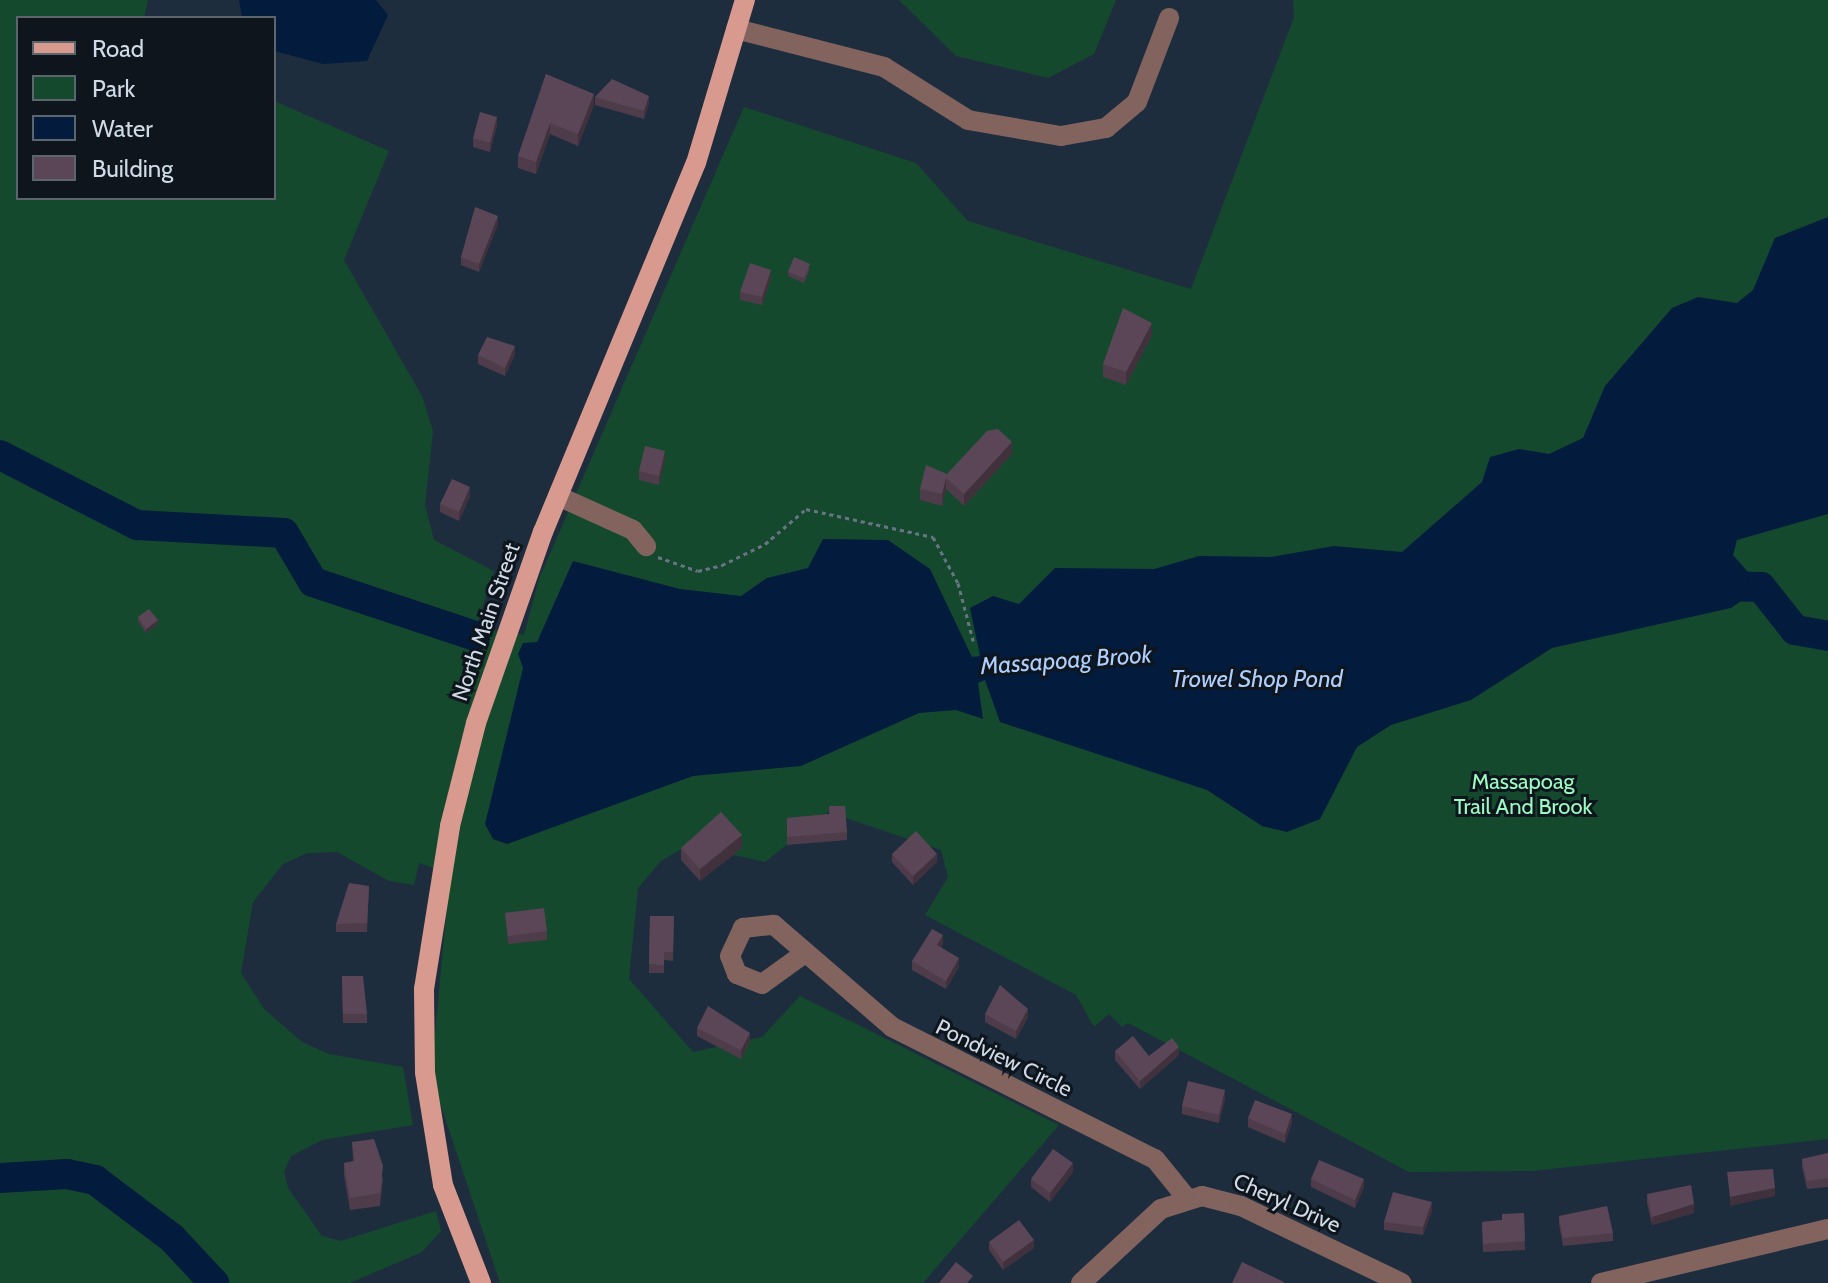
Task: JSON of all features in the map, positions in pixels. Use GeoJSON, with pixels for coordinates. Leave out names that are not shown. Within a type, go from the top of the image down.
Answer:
{"type":"FeatureCollection","features":[{"type":"Feature","properties":{"kind":"main road","name":"North Main Street"},"geometry":{"type":"LineString","coordinates":[[481,1283],[443,1185],[433,1137],[424,989],[438,885],[476,723],[558,496],[696,163],[745,0]]}},
{"type":"Feature","properties":{"kind":"street"},"geometry":{"type":"LineString","coordinates":[[736,29],[884,67],[968,120],[1061,136],[1106,128],[1137,102],[1169,18]]}},
{"type":"Feature","properties":{"kind":"street"},"geometry":{"type":"LineString","coordinates":[[558,496],[633,530],[646,546]]}},
{"type":"Feature","properties":{"kind":"street","name":"Pondview Circle"},"geometry":{"type":"LineString","coordinates":[[805,953],[892,1027],[1155,1159],[1185,1196]]}},
{"type":"Feature","properties":{"kind":"street"},"geometry":{"type":"LineString","coordinates":[[1081,1283],[1185,1196]]}},
{"type":"Feature","properties":{"kind":"street","name":"Cheryl Drive"},"geometry":{"type":"LineString","coordinates":[[1185,1196],[1241,1206],[1402,1283]]}},
{"type":"Feature","properties":{"kind":"street"},"geometry":{"type":"LineString","coordinates":[[1601,1283],[1828,1229]]}},
{"type":"Feature","properties":{"kind":"path"},"geometry":{"type":"LineString","coordinates":[[646,546],[668,566],[698,571],[743,556],[806,509],[933,537],[958,583],[974,644]]}},
{"type":"Feature","properties":{"kind":"green space","name":"Massapoag Trail And Brook"},"geometry":{"type":"Polygon","coordinates":[[[0,0],[148,0],[144,16],[16,16],[16,200],[276,200],[276,102],[389,151],[344,260],[422,396],[433,431],[425,505],[434,540],[494,571],[476,627],[524,635],[539,579],[744,107],[916,163],[968,221],[1191,289],[1294,17],[1293,0],[1828,0],[1828,1139],[1532,1171],[1409,1172],[1128,1023],[1122,1027],[1109,1014],[1094,1027],[1076,995],[925,915],[948,877],[941,850],[828,812],[765,862],[688,845],[661,861],[638,888],[629,979],[693,1052],[762,1037],[800,996],[1059,1125],[923,1283],[500,1283],[431,1076],[450,874],[419,863],[414,885],[389,881],[337,852],[307,853],[283,864],[253,902],[241,973],[264,1009],[302,1042],[329,1054],[403,1067],[413,1125],[322,1140],[291,1156],[284,1172],[288,1188],[322,1236],[341,1241],[436,1211],[441,1231],[422,1252],[350,1283],[0,1283],[0,0]]]}},
{"type":"Feature","properties":{"kind":"green space"},"geometry":{"type":"Polygon","coordinates":[[[899,0],[1116,0],[1094,54],[1048,78],[956,56],[899,0]]]}},
{"type":"Feature","properties":{"kind":"water"},"geometry":{"type":"Polygon","coordinates":[[[239,0],[376,0],[388,15],[367,61],[323,64],[276,52],[276,16],[242,16],[239,0]]]}},
{"type":"Feature","properties":{"kind":"water","name":"Trowel Shop Pond"},"geometry":{"type":"Polygon","coordinates":[[[1828,217],[1828,514],[1737,540],[1733,555],[1761,587],[1731,608],[1552,648],[1471,700],[1391,725],[1357,747],[1320,819],[1287,832],[1262,826],[1207,790],[1000,722],[985,680],[978,683],[983,719],[956,710],[919,713],[801,766],[693,776],[507,844],[493,839],[485,824],[523,668],[518,654],[523,643],[537,642],[573,561],[680,589],[741,596],[767,578],[808,568],[823,539],[888,540],[930,569],[972,657],[980,656],[970,608],[993,596],[1019,604],[1055,568],[1154,569],[1199,556],[1271,557],[1334,546],[1402,552],[1482,482],[1490,457],[1519,449],[1549,454],[1583,438],[1605,386],[1672,308],[1698,297],[1737,303],[1753,290],[1775,238],[1828,217]]]}},
{"type":"Feature","properties":{"kind":"building"},"geometry":{"type":"Polygon","coordinates":[[[546,74],[594,94],[578,134],[550,123],[536,162],[518,156],[546,74]]]}},
{"type":"Feature","properties":{"kind":"building"},"geometry":{"type":"Polygon","coordinates":[[[612,79],[649,96],[644,111],[595,97],[612,79]]]}},
{"type":"Feature","properties":{"kind":"building"},"geometry":{"type":"Polygon","coordinates":[[[480,112],[497,117],[490,143],[473,138],[480,112]]]}},
{"type":"Feature","properties":{"kind":"building"},"geometry":{"type":"Polygon","coordinates":[[[475,207],[498,216],[479,264],[461,257],[475,207]]]}},
{"type":"Feature","properties":{"kind":"building"},"geometry":{"type":"Polygon","coordinates":[[[794,257],[810,264],[804,278],[788,272],[794,257]]]}},
{"type":"Feature","properties":{"kind":"building"},"geometry":{"type":"Polygon","coordinates":[[[750,263],[771,270],[762,297],[740,292],[750,263]]]}},
{"type":"Feature","properties":{"kind":"building"},"geometry":{"type":"Polygon","coordinates":[[[1123,308],[1152,323],[1126,372],[1103,364],[1123,308]]]}},
{"type":"Feature","properties":{"kind":"building"},"geometry":{"type":"Polygon","coordinates":[[[487,337],[515,346],[505,368],[478,355],[487,337]]]}},
{"type":"Feature","properties":{"kind":"building"},"geometry":{"type":"Polygon","coordinates":[[[998,429],[1012,442],[964,494],[946,478],[942,494],[920,489],[926,465],[947,474],[987,431],[998,429]]]}},
{"type":"Feature","properties":{"kind":"building"},"geometry":{"type":"Polygon","coordinates":[[[645,446],[665,451],[659,476],[639,471],[645,446]]]}},
{"type":"Feature","properties":{"kind":"building"},"geometry":{"type":"Polygon","coordinates":[[[452,479],[470,487],[459,512],[440,504],[452,479]]]}},
{"type":"Feature","properties":{"kind":"building"},"geometry":{"type":"Polygon","coordinates":[[[149,609],[158,620],[146,629],[138,617],[149,609]]]}},
{"type":"Feature","properties":{"kind":"building"},"geometry":{"type":"Polygon","coordinates":[[[829,806],[845,806],[847,832],[787,837],[787,818],[830,814],[829,806]]]}},
{"type":"Feature","properties":{"kind":"building"},"geometry":{"type":"Polygon","coordinates":[[[721,812],[742,835],[700,869],[681,848],[721,812]]]}},
{"type":"Feature","properties":{"kind":"building"},"geometry":{"type":"Polygon","coordinates":[[[916,831],[937,854],[913,876],[892,854],[916,831]]]}},
{"type":"Feature","properties":{"kind":"building"},"geometry":{"type":"Polygon","coordinates":[[[349,883],[369,886],[367,923],[336,924],[349,883]]]}},
{"type":"Feature","properties":{"kind":"building"},"geometry":{"type":"Polygon","coordinates":[[[544,908],[547,931],[508,936],[505,913],[544,908]]]}},
{"type":"Feature","properties":{"kind":"building"},"geometry":{"type":"Polygon","coordinates":[[[650,916],[674,916],[673,952],[664,952],[664,965],[649,964],[650,916]]]}},
{"type":"Feature","properties":{"kind":"building"},"geometry":{"type":"Polygon","coordinates":[[[932,929],[943,935],[937,945],[959,958],[946,981],[912,961],[932,929]]]}},
{"type":"Feature","properties":{"kind":"building"},"geometry":{"type":"Polygon","coordinates":[[[342,976],[363,976],[367,1014],[343,1014],[342,976]]]}},
{"type":"Feature","properties":{"kind":"building"},"geometry":{"type":"Polygon","coordinates":[[[1000,985],[1028,1009],[1016,1031],[985,1014],[1000,985]]]}},
{"type":"Feature","properties":{"kind":"building"},"geometry":{"type":"Polygon","coordinates":[[[708,1006],[750,1033],[741,1050],[697,1028],[708,1006]]]}},
{"type":"Feature","properties":{"kind":"building"},"geometry":{"type":"Polygon","coordinates":[[[1133,1036],[1149,1056],[1172,1038],[1179,1047],[1140,1081],[1115,1051],[1133,1036]]]}},
{"type":"Feature","properties":{"kind":"building"},"geometry":{"type":"Polygon","coordinates":[[[1188,1081],[1225,1090],[1219,1115],[1182,1106],[1188,1081]]]}},
{"type":"Feature","properties":{"kind":"building"},"geometry":{"type":"Polygon","coordinates":[[[1255,1100],[1292,1114],[1285,1134],[1248,1118],[1255,1100]]]}},
{"type":"Feature","properties":{"kind":"building"},"geometry":{"type":"Polygon","coordinates":[[[374,1139],[383,1166],[380,1193],[350,1198],[344,1163],[355,1161],[352,1142],[374,1139]]]}},
{"type":"Feature","properties":{"kind":"building"},"geometry":{"type":"Polygon","coordinates":[[[1053,1149],[1073,1163],[1050,1193],[1031,1179],[1053,1149]]]}},
{"type":"Feature","properties":{"kind":"building"},"geometry":{"type":"Polygon","coordinates":[[[1828,1153],[1828,1178],[1807,1181],[1802,1159],[1828,1153]]]}},
{"type":"Feature","properties":{"kind":"building"},"geometry":{"type":"Polygon","coordinates":[[[1319,1160],[1364,1179],[1355,1200],[1311,1179],[1319,1160]]]}},
{"type":"Feature","properties":{"kind":"building"},"geometry":{"type":"Polygon","coordinates":[[[1773,1169],[1775,1188],[1730,1197],[1727,1172],[1773,1169]]]}},
{"type":"Feature","properties":{"kind":"building"},"geometry":{"type":"Polygon","coordinates":[[[1691,1185],[1694,1204],[1652,1217],[1647,1194],[1691,1185]]]}},
{"type":"Feature","properties":{"kind":"building"},"geometry":{"type":"Polygon","coordinates":[[[1393,1192],[1432,1202],[1423,1227],[1384,1222],[1393,1192]]]}},
{"type":"Feature","properties":{"kind":"building"},"geometry":{"type":"Polygon","coordinates":[[[1607,1206],[1613,1233],[1563,1238],[1559,1216],[1607,1206]]]}},
{"type":"Feature","properties":{"kind":"building"},"geometry":{"type":"Polygon","coordinates":[[[1524,1213],[1525,1241],[1483,1244],[1482,1222],[1502,1220],[1502,1214],[1524,1213]]]}},
{"type":"Feature","properties":{"kind":"building"},"geometry":{"type":"Polygon","coordinates":[[[1019,1220],[1034,1240],[1003,1262],[989,1242],[1019,1220]]]}},
{"type":"Feature","properties":{"kind":"building"},"geometry":{"type":"Polygon","coordinates":[[[956,1262],[973,1276],[967,1283],[939,1283],[956,1262]]]}},
{"type":"Feature","properties":{"kind":"building"},"geometry":{"type":"Polygon","coordinates":[[[1242,1262],[1284,1282],[1232,1283],[1242,1262]]]}},
{"type":"Feature","properties":{"kind":"waterway","name":"Massapoag Brook"},"geometry":{"type":"LineString","coordinates":[[0,455],[137,525],[284,533],[313,582],[475,636]]}},
{"type":"Feature","properties":{"kind":"waterway","name":"Massapoag Brook"},"geometry":{"type":"LineString","coordinates":[[1721,586],[1761,587],[1795,630],[1828,636]]}},
{"type":"Feature","properties":{"kind":"waterway"},"geometry":{"type":"LineString","coordinates":[[0,1178],[67,1174],[95,1180],[172,1238],[214,1283]]}}]}
